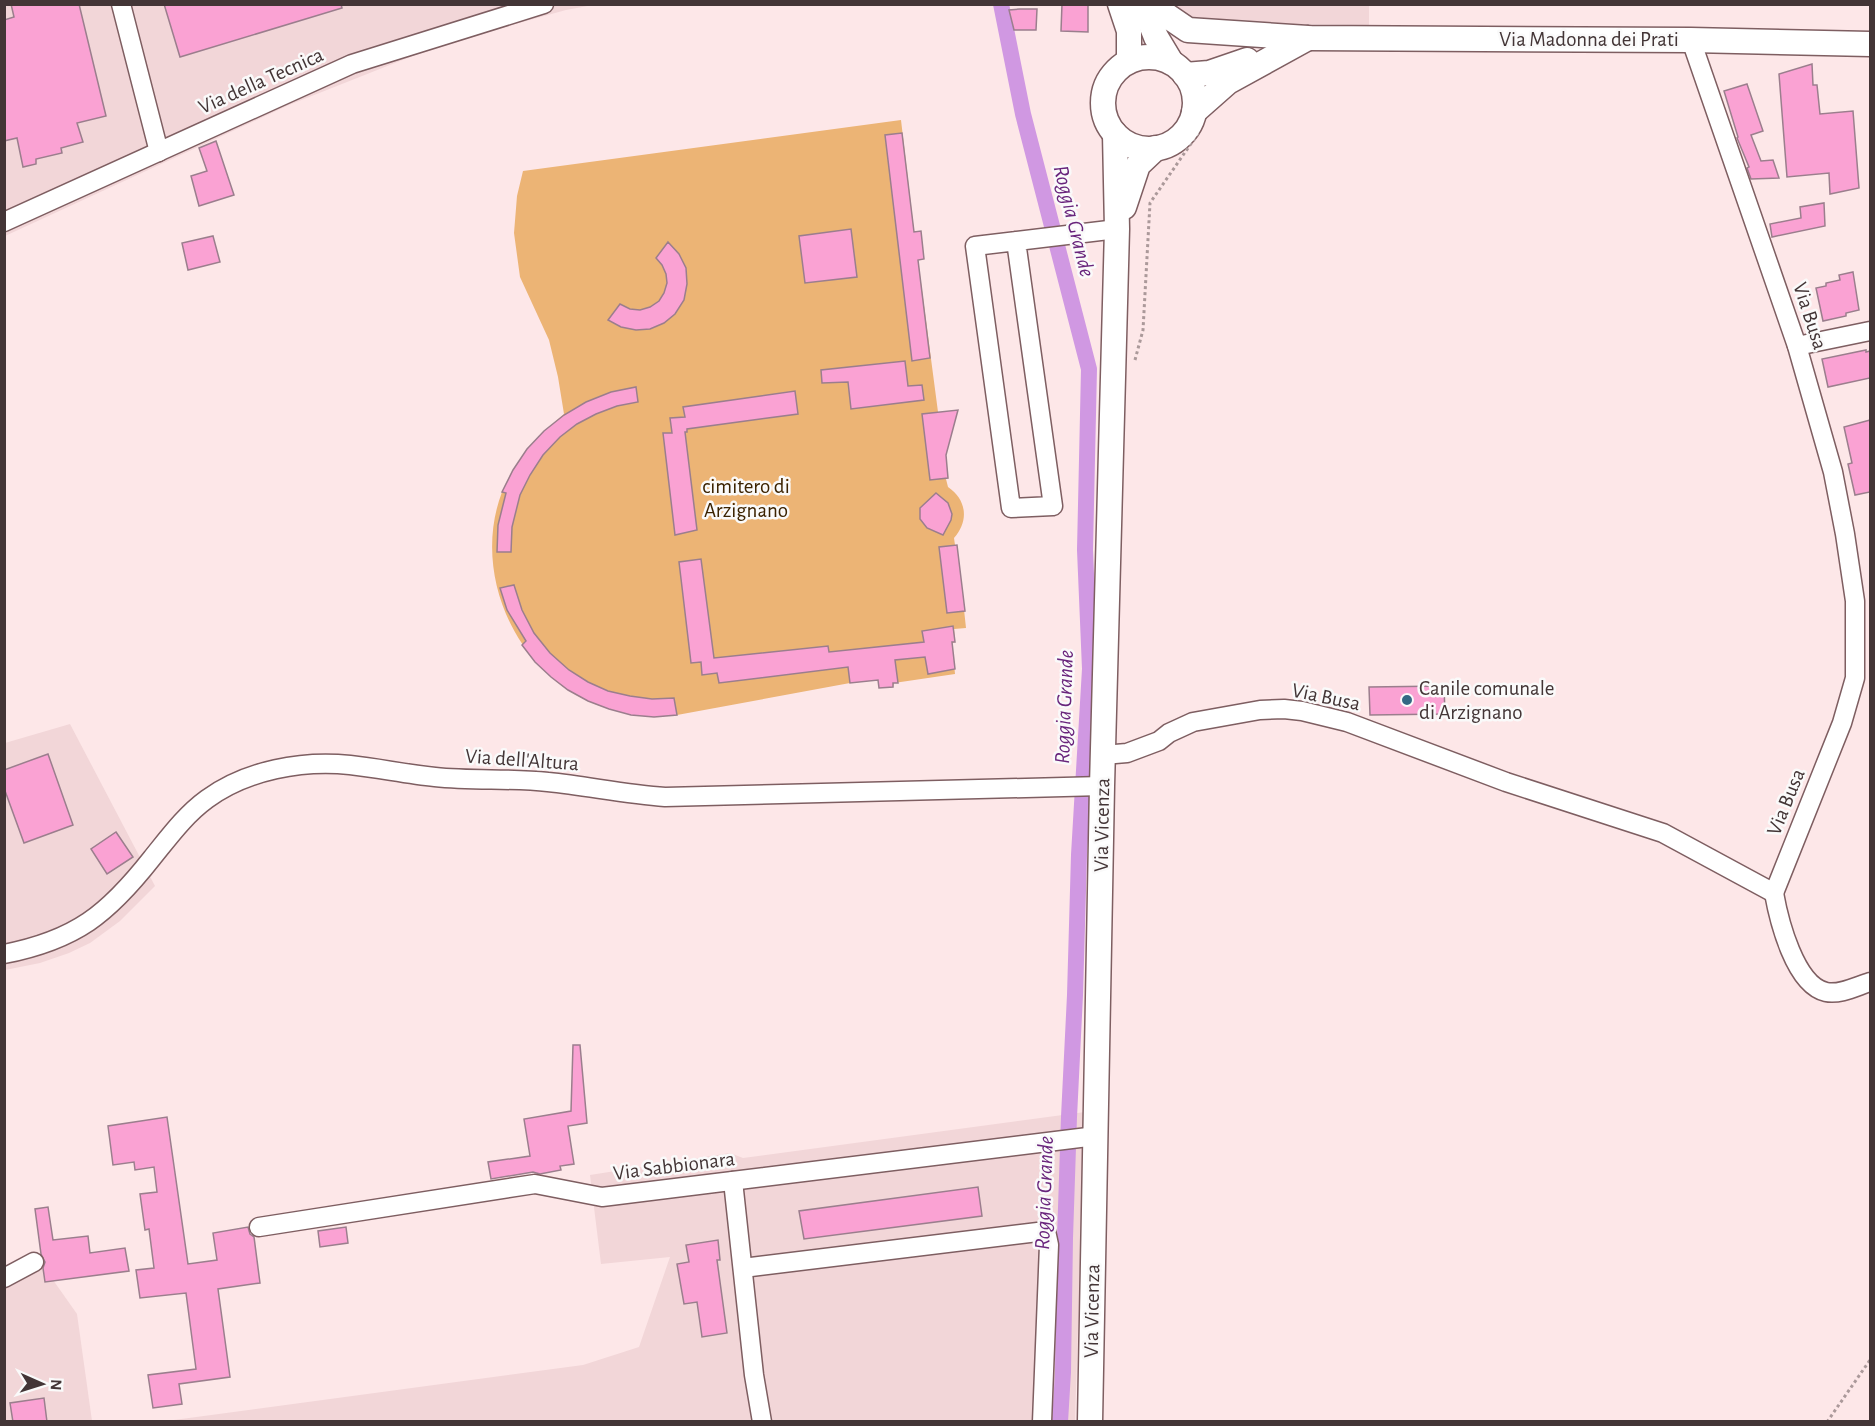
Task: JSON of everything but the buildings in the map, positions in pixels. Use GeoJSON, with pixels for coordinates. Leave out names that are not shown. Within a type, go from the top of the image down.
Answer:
{"type":"FeatureCollection","features":[{"type":"Feature","properties":{"kind":"main road"},"geometry":{"type":"LineString","coordinates":[[1120,4],[1129,31],[1128,61],[1142,57],[1157,57],[1178,69]]}},
{"type":"Feature","properties":{"kind":"main road"},"geometry":{"type":"LineString","coordinates":[[1143,4],[1156,37],[1193,93],[1200,117]]}},
{"type":"Feature","properties":{"kind":"main road","name":"Via Madonna dei Prati"},"geometry":{"type":"LineString","coordinates":[[1157,4],[1166,15],[1188,30],[1308,38],[1691,40],[1870,44]]}},
{"type":"Feature","properties":{"kind":"main road","name":"Via Madonna dei Prati"},"geometry":{"type":"LineString","coordinates":[[1178,69],[1209,73],[1308,38]]}},
{"type":"Feature","properties":{"kind":"main road","name":"Via Madonna dei Prati"},"geometry":{"type":"LineString","coordinates":[[1200,117],[1228,82],[1308,38]]}},
{"type":"Feature","properties":{"kind":"main road","name":"Via Vicenza"},"geometry":{"type":"LineString","coordinates":[[1090,1422],[1102,786],[1117,229],[1115,134],[1107,122],[1103,109],[1108,81],[1117,69],[1128,61]]}},
{"type":"Feature","properties":{"kind":"main road","name":"Via Vicenza"},"geometry":{"type":"LineString","coordinates":[[1117,229],[1138,165],[1155,148],[1169,144],[1200,117]]}},
{"type":"Feature","properties":{"kind":"main road"},"geometry":{"type":"LineString","coordinates":[[1115,134],[1134,146],[1144,149],[1155,148]]}},
{"type":"Feature","properties":{"kind":"street"},"geometry":{"type":"LineString","coordinates":[[121,4],[159,152]]}},
{"type":"Feature","properties":{"kind":"street","name":"Via della Tecnica"},"geometry":{"type":"LineString","coordinates":[[4,222],[352,64],[542,5]]}},
{"type":"Feature","properties":{"kind":"street","name":"Via Busa"},"geometry":{"type":"LineString","coordinates":[[1103,755],[1127,753],[1159,741],[1169,733],[1193,722],[1260,710],[1302,711],[1347,722],[1506,782],[1663,833],[1774,893],[1842,723],[1863,680],[1855,601],[1833,472],[1797,346],[1691,40]]}},
{"type":"Feature","properties":{"kind":"street"},"geometry":{"type":"LineString","coordinates":[[1016,241],[1053,506],[1011,508],[975,246],[1053,236],[1117,229]]}},
{"type":"Feature","properties":{"kind":"street"},"geometry":{"type":"LineString","coordinates":[[1797,346],[1870,331]]}},
{"type":"Feature","properties":{"kind":"street","name":"Via dell'Altura"},"geometry":{"type":"LineString","coordinates":[[4,954],[52,942],[93,919],[114,902],[135,880],[188,813],[208,797],[252,776],[295,766],[346,764],[436,777],[549,782],[665,797],[1102,786]]}},
{"type":"Feature","properties":{"kind":"street"},"geometry":{"type":"LineString","coordinates":[[1774,893],[1779,919],[1800,971],[1814,987],[1827,992],[1842,991],[1870,982]]}},
{"type":"Feature","properties":{"kind":"street","name":"Via Sabbionara"},"geometry":{"type":"LineString","coordinates":[[259,1227],[535,1184],[602,1197],[1096,1136]]}},
{"type":"Feature","properties":{"kind":"street"},"geometry":{"type":"LineString","coordinates":[[733,1181],[754,1375],[762,1422]]}},
{"type":"Feature","properties":{"kind":"street"},"geometry":{"type":"LineString","coordinates":[[743,1268],[1046,1231],[1049,1245],[1042,1422]]}},
{"type":"Feature","properties":{"kind":"street"},"geometry":{"type":"LineString","coordinates":[[4,1278],[34,1262]]}},
{"type":"Feature","properties":{"kind":"path"},"geometry":{"type":"LineString","coordinates":[[1134,360],[1143,330],[1150,203],[1200,117]]}},
{"type":"Feature","properties":{"kind":"path"},"geometry":{"type":"LineString","coordinates":[[1827,1422],[1870,1360]]}},
{"type":"Feature","properties":{"kind":"shaded area"},"geometry":{"type":"Polygon","coordinates":[[[5,5],[593,5],[566,10],[450,42],[405,59],[289,105],[5,236],[5,5]]]}},
{"type":"Feature","properties":{"kind":"shaded area"},"geometry":{"type":"Polygon","coordinates":[[[1165,5],[1369,5],[1369,25],[1293,24],[1187,17],[1165,5]]]}},
{"type":"Feature","properties":{"kind":"shaded area"},"geometry":{"type":"Polygon","coordinates":[[[70,724],[155,886],[120,921],[90,943],[40,963],[5,970],[5,743],[70,724]]]}},
{"type":"Feature","properties":{"kind":"shaded area"},"geometry":{"type":"Polygon","coordinates":[[[1085,1112],[1075,1421],[159,1422],[583,1365],[639,1347],[670,1257],[601,1264],[590,1175],[730,1153],[743,1158],[1085,1112]]]}},
{"type":"Feature","properties":{"kind":"shaded area"},"geometry":{"type":"Polygon","coordinates":[[[34,1253],[77,1314],[92,1421],[5,1422],[5,1271],[34,1253]]]}},
{"type":"Feature","properties":{"kind":"green space","name":"cimitero di Arzignano"},"geometry":{"type":"Polygon","coordinates":[[[901,120],[914,231],[921,231],[924,259],[918,260],[938,412],[941,412],[948,478],[946,479],[948,487],[959,498],[964,511],[962,525],[954,538],[955,545],[957,545],[966,628],[954,629],[955,642],[952,643],[955,674],[894,683],[893,687],[879,688],[878,680],[850,683],[677,715],[631,714],[588,701],[562,685],[539,665],[520,640],[506,613],[496,584],[492,553],[494,522],[507,480],[528,449],[564,414],[549,340],[520,277],[514,233],[517,196],[523,171],[901,120]]]}},
{"type":"Feature","properties":{"kind":"waterway","name":"Roggia Grande"},"geometry":{"type":"LineString","coordinates":[[1001,4],[1023,114],[1089,369],[1085,550],[1090,669],[1079,855],[1060,1422]]}},
{"type":"Feature","properties":{"kind":"place","name":"Canile comunale di Arzignano"},"geometry":{"type":"Point","coordinates":[1407,700]}}]}
